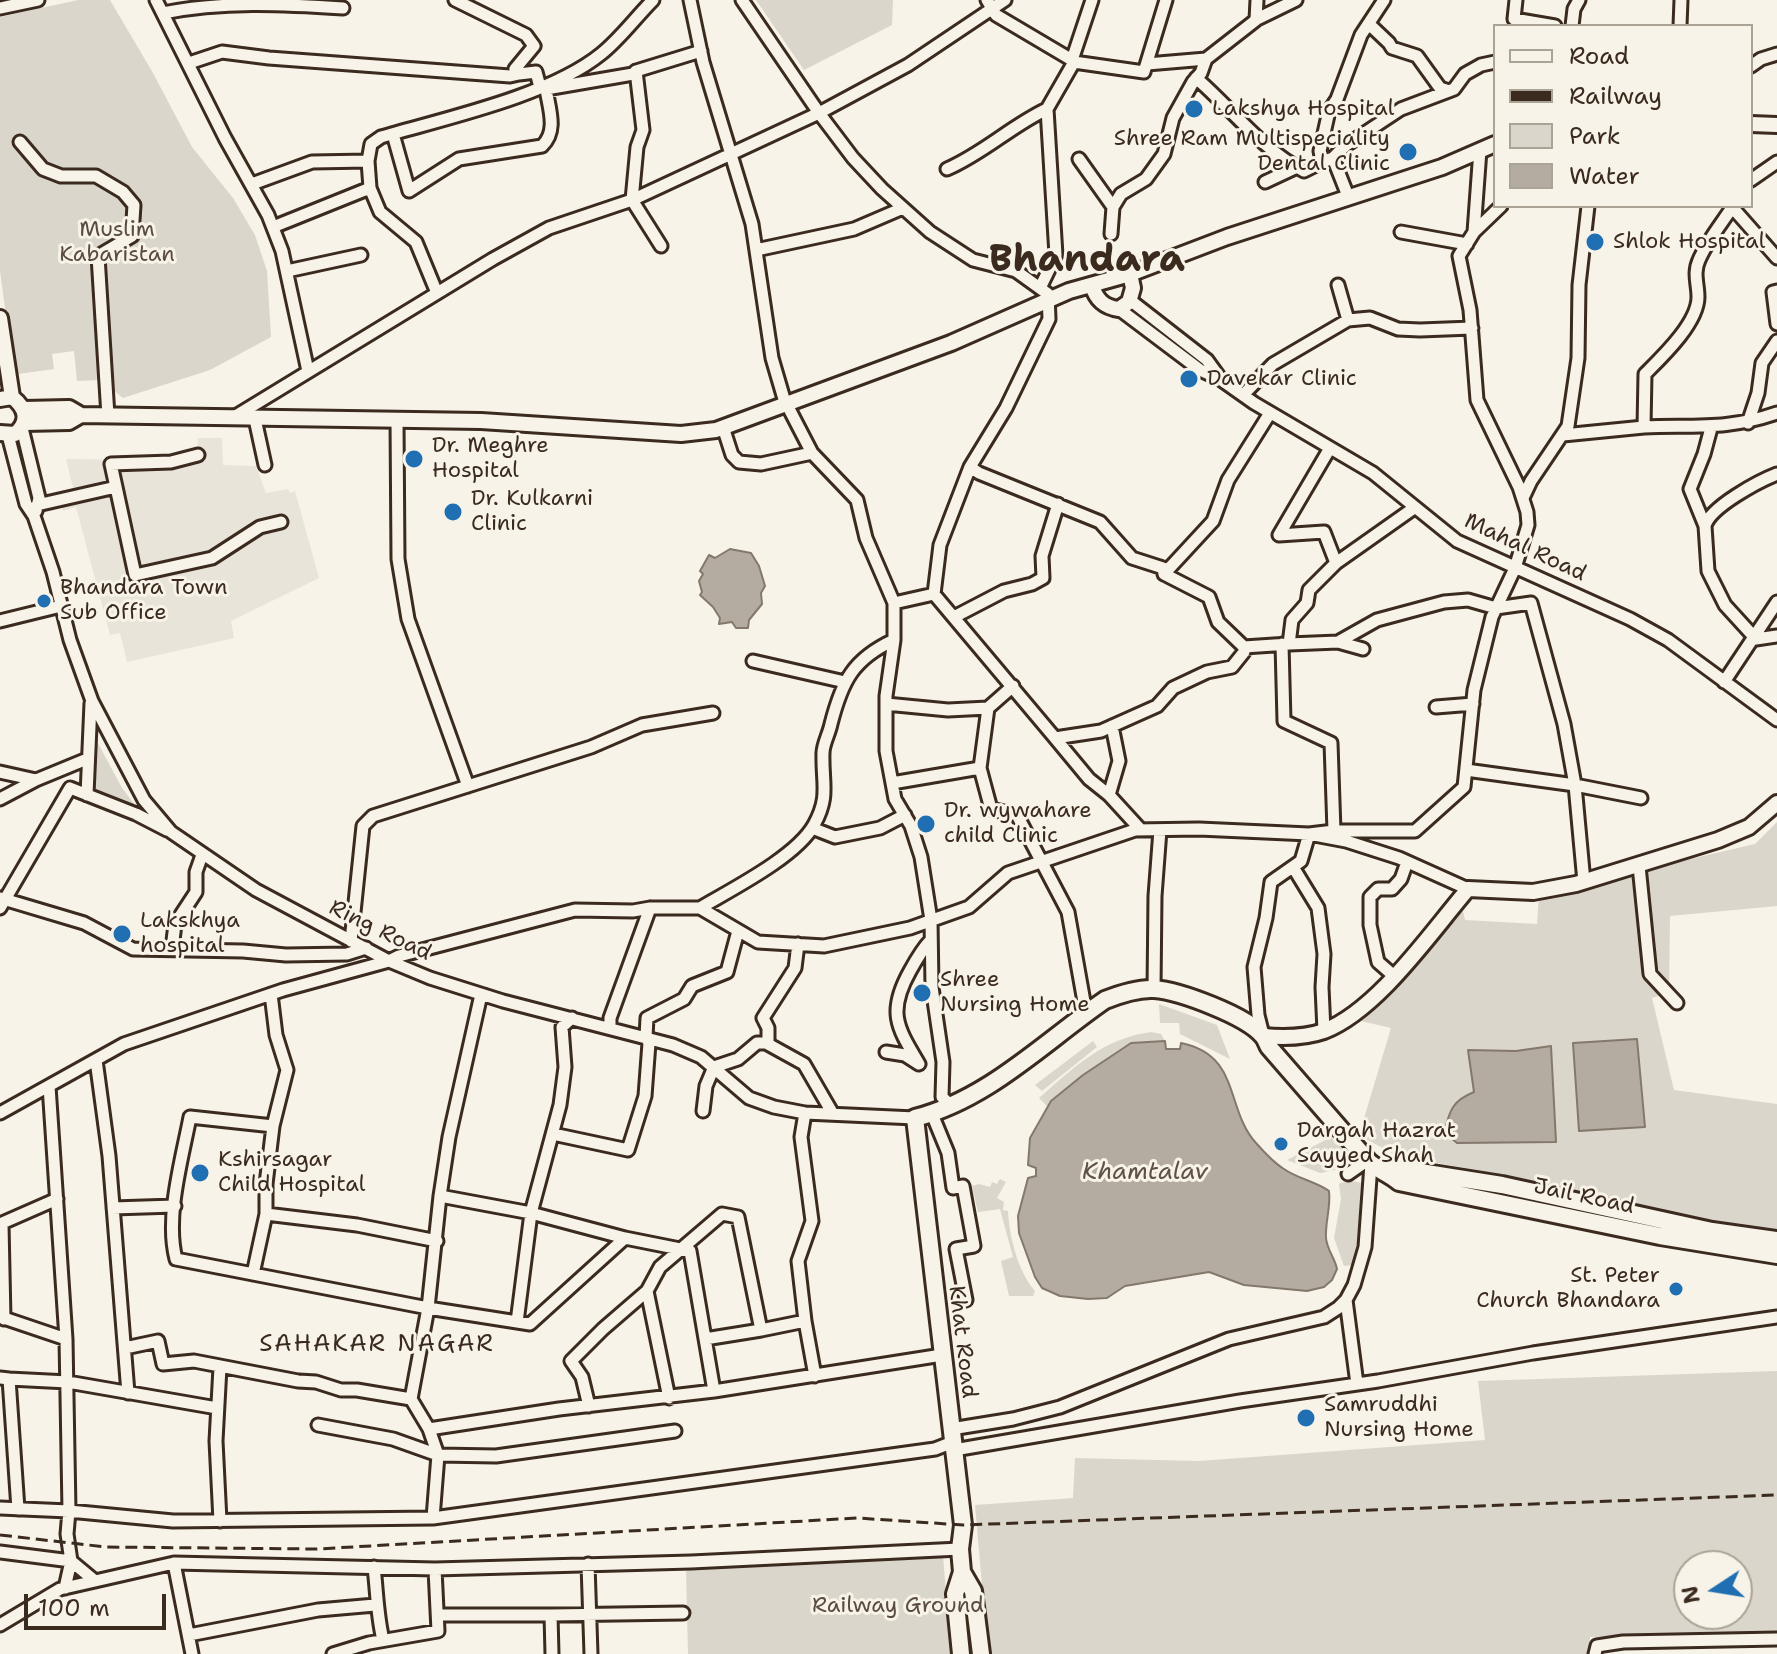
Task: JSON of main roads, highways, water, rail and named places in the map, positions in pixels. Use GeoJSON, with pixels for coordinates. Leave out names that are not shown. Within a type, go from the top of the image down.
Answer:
{"type":"FeatureCollection","features":[{"type":"Feature","properties":{"kind":"highway","name":"Jail Road"},"geometry":{"type":"LineString","coordinates":[[915,1118],[932,1114],[984,1089],[1086,1013],[1115,996],[1154,989],[1231,1013],[1263,1036],[1269,1047],[1369,1162],[1399,1182],[1660,1236],[1777,1255]]}},
{"type":"Feature","properties":{"kind":"highway","name":"Khat Road"},"geometry":{"type":"LineString","coordinates":[[915,1118],[963,1525],[960,1549],[962,1572],[955,1594],[961,1654]]}},
{"type":"Feature","properties":{"kind":"highway","name":"Jail Road"},"geometry":{"type":"LineString","coordinates":[[1387,1172],[1401,1169],[1502,1185],[1712,1231],[1777,1240]]}},
{"type":"Feature","properties":{"kind":"highway","name":"Khat Road"},"geometry":{"type":"LineString","coordinates":[[962,1572],[973,1591],[981,1654]]}},
{"type":"Feature","properties":{"kind":"main road"},"geometry":{"type":"LineString","coordinates":[[1753,124],[1777,125]]}},
{"type":"Feature","properties":{"kind":"main road"},"geometry":{"type":"LineString","coordinates":[[0,318],[6,398],[24,420],[69,422],[81,415],[481,421],[681,434],[723,427],[951,343],[1044,294],[1130,274],[1227,237],[1442,167],[1493,145]]}},
{"type":"Feature","properties":{"kind":"main road"},"geometry":{"type":"LineString","coordinates":[[1092,285],[1096,298],[1102,303],[1124,305],[1133,288],[1130,274]]}},
{"type":"Feature","properties":{"kind":"main road"},"geometry":{"type":"LineString","coordinates":[[4,434],[15,434],[24,420]]}},
{"type":"Feature","properties":{"kind":"main road"},"geometry":{"type":"LineString","coordinates":[[1263,1036],[1290,1039],[1324,1031],[1353,1015],[1394,976],[1468,889],[1533,892],[1584,882],[1718,840],[1749,827],[1777,803]]}},
{"type":"Feature","properties":{"kind":"water"},"geometry":{"type":"Polygon","coordinates":[[[730,549],[751,553],[765,586],[761,593],[762,604],[749,620],[748,628],[736,628],[732,622],[719,624],[720,618],[713,607],[700,595],[699,581],[703,574],[700,571],[709,555],[715,558],[730,549]]]}},
{"type":"Feature","properties":{"kind":"water"},"geometry":{"type":"Polygon","coordinates":[[[1637,1039],[1645,1127],[1579,1131],[1573,1043],[1637,1039]]]}},
{"type":"Feature","properties":{"kind":"water","name":"Khamtalav"},"geometry":{"type":"Polygon","coordinates":[[[1165,1041],[1166,1049],[1180,1049],[1181,1043],[1200,1049],[1214,1059],[1223,1071],[1246,1129],[1256,1143],[1284,1169],[1329,1191],[1326,1238],[1337,1269],[1324,1287],[1307,1291],[1244,1285],[1209,1272],[1125,1286],[1107,1298],[1060,1296],[1042,1288],[1019,1233],[1018,1216],[1028,1178],[1036,1176],[1036,1168],[1028,1165],[1030,1138],[1051,1101],[1083,1075],[1131,1043],[1165,1041]]]}},
{"type":"Feature","properties":{"kind":"water"},"geometry":{"type":"Polygon","coordinates":[[[1551,1046],[1556,1142],[1457,1143],[1444,1132],[1453,1107],[1474,1092],[1468,1050],[1516,1051],[1551,1046]]]}},
{"type":"Feature","properties":{"kind":"railway"},"geometry":{"type":"LineString","coordinates":[[0,1535],[106,1547],[317,1549],[857,1518],[963,1525],[1777,1495]]}},
{"type":"Feature","properties":{"kind":"place","name":"Lakshya Hospital"},"geometry":{"type":"Point","coordinates":[1194,109]}},
{"type":"Feature","properties":{"kind":"place","name":"Shree Ram Multispeciality Dental Clinic"},"geometry":{"type":"Point","coordinates":[1408,152]}},
{"type":"Feature","properties":{"kind":"place","name":"Shlok Hospital"},"geometry":{"type":"Point","coordinates":[1595,242]}},
{"type":"Feature","properties":{"kind":"place","name":"Davekar Clinic"},"geometry":{"type":"Point","coordinates":[1189,379]}},
{"type":"Feature","properties":{"kind":"place","name":"Dr. Meghre Hospital"},"geometry":{"type":"Point","coordinates":[414,459]}},
{"type":"Feature","properties":{"kind":"place","name":"Dr. Kulkarni Clinic"},"geometry":{"type":"Point","coordinates":[453,512]}},
{"type":"Feature","properties":{"kind":"place","name":"Bhandara Town Sub Office"},"geometry":{"type":"Point","coordinates":[44,601]}},
{"type":"Feature","properties":{"kind":"place","name":"Dr. wywahare child Clinic"},"geometry":{"type":"Point","coordinates":[926,824]}},
{"type":"Feature","properties":{"kind":"place","name":"Lakskhya hospital"},"geometry":{"type":"Point","coordinates":[122,934]}},
{"type":"Feature","properties":{"kind":"place","name":"Shree Nursing Home"},"geometry":{"type":"Point","coordinates":[922,993]}},
{"type":"Feature","properties":{"kind":"place","name":"Dargah Hazrat Sayyed Shah"},"geometry":{"type":"Point","coordinates":[1281,1144]}},
{"type":"Feature","properties":{"kind":"place","name":"Kshirsagar Child Hospital"},"geometry":{"type":"Point","coordinates":[200,1173]}},
{"type":"Feature","properties":{"kind":"place","name":"St. Peter Church Bhandara"},"geometry":{"type":"Point","coordinates":[1676,1289]}},
{"type":"Feature","properties":{"kind":"place","name":"Samruddhi Nursing Home"},"geometry":{"type":"Point","coordinates":[1306,1418]}},
{"type":"Feature","properties":{"kind":"district","name":"Bhandara"},"geometry":{"type":"Point","coordinates":[1087,261]}},
{"type":"Feature","properties":{"kind":"district","name":"SAHAKAR NAGAR"},"geometry":{"type":"Point","coordinates":[377,1345]}},
{"type":"Feature","properties":{"kind":"park label","name":"Muslim Kabaristan"},"geometry":{"type":"Point","coordinates":[117,242]}},
{"type":"Feature","properties":{"kind":"park label","name":"Railway Ground"},"geometry":{"type":"Point","coordinates":[898,1606]}}]}
